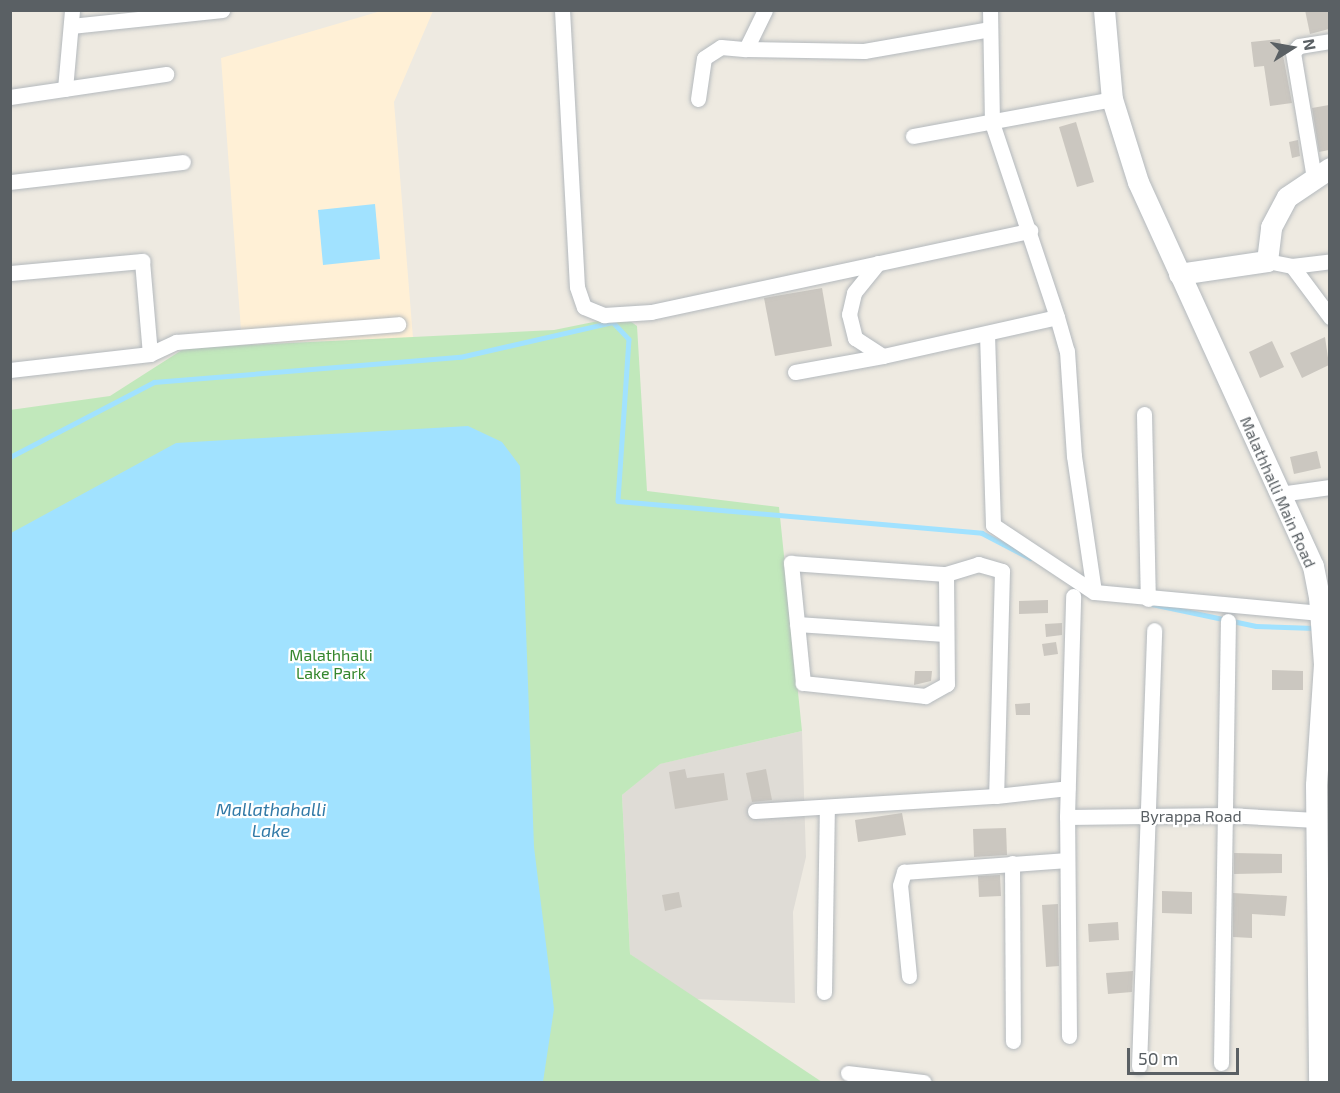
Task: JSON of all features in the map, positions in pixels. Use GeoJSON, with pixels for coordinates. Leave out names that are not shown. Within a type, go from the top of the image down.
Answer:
{"type":"FeatureCollection","features":[{"type":"Feature","properties":{"kind":"main road","name":"Malathhalli Main Road"},"geometry":{"type":"LineString","coordinates":[[1104,10],[1112,99],[1138,182],[1280,494],[1321,565],[1324,664],[1323,784],[1316,820],[1319,1083]]}},
{"type":"Feature","properties":{"kind":"main road"},"geometry":{"type":"LineString","coordinates":[[1179,274],[1267,261],[1271,226],[1287,198],[1322,173]]}},
{"type":"Feature","properties":{"kind":"street"},"geometry":{"type":"LineString","coordinates":[[65,89],[71,18],[222,10]]}},
{"type":"Feature","properties":{"kind":"street"},"geometry":{"type":"LineString","coordinates":[[562,10],[578,287],[584,307],[604,315],[651,312],[1030,231]]}},
{"type":"Feature","properties":{"kind":"street"},"geometry":{"type":"LineString","coordinates":[[746,49],[765,10]]}},
{"type":"Feature","properties":{"kind":"street"},"geometry":{"type":"LineString","coordinates":[[990,10],[992,123],[1030,231],[1067,351],[1074,456],[1094,592]]}},
{"type":"Feature","properties":{"kind":"street"},"geometry":{"type":"LineString","coordinates":[[698,99],[704,58],[721,47],[864,51],[990,28]]}},
{"type":"Feature","properties":{"kind":"street"},"geometry":{"type":"LineString","coordinates":[[1322,173],[1293,52],[1299,46],[1329,41]]}},
{"type":"Feature","properties":{"kind":"street"},"geometry":{"type":"LineString","coordinates":[[10,97],[165,74]]}},
{"type":"Feature","properties":{"kind":"street"},"geometry":{"type":"LineString","coordinates":[[913,136],[1112,99]]}},
{"type":"Feature","properties":{"kind":"street"},"geometry":{"type":"LineString","coordinates":[[10,182],[183,162]]}},
{"type":"Feature","properties":{"kind":"street"},"geometry":{"type":"LineString","coordinates":[[10,273],[142,261],[150,354]]}},
{"type":"Feature","properties":{"kind":"street"},"geometry":{"type":"LineString","coordinates":[[1267,261],[1292,266],[1329,261]]}},
{"type":"Feature","properties":{"kind":"street"},"geometry":{"type":"LineString","coordinates":[[878,263],[854,292],[849,314],[855,338],[883,356]]}},
{"type":"Feature","properties":{"kind":"street"},"geometry":{"type":"LineString","coordinates":[[1292,266],[1329,317]]}},
{"type":"Feature","properties":{"kind":"street"},"geometry":{"type":"LineString","coordinates":[[795,372],[883,356],[1057,317]]}},
{"type":"Feature","properties":{"kind":"street"},"geometry":{"type":"LineString","coordinates":[[10,370],[150,354],[176,342],[398,324]]}},
{"type":"Feature","properties":{"kind":"street"},"geometry":{"type":"LineString","coordinates":[[987,334],[993,525],[1094,592],[1322,620]]}},
{"type":"Feature","properties":{"kind":"street"},"geometry":{"type":"LineString","coordinates":[[1144,414],[1148,599]]}},
{"type":"Feature","properties":{"kind":"street"},"geometry":{"type":"LineString","coordinates":[[1280,494],[1329,487]]}},
{"type":"Feature","properties":{"kind":"street"},"geometry":{"type":"LineString","coordinates":[[946,574],[947,684],[925,696],[803,682],[791,563],[946,574],[978,564],[1002,571],[996,796]]}},
{"type":"Feature","properties":{"kind":"street"},"geometry":{"type":"LineString","coordinates":[[1069,1036],[1067,817],[1073,596]]}},
{"type":"Feature","properties":{"kind":"street"},"geometry":{"type":"LineString","coordinates":[[1221,1063],[1227,815],[1228,621]]}},
{"type":"Feature","properties":{"kind":"street"},"geometry":{"type":"LineString","coordinates":[[797,624],[945,634]]}},
{"type":"Feature","properties":{"kind":"street"},"geometry":{"type":"LineString","coordinates":[[1139,1066],[1154,630]]}},
{"type":"Feature","properties":{"kind":"street"},"geometry":{"type":"LineString","coordinates":[[755,812],[996,796],[1068,788]]}},
{"type":"Feature","properties":{"kind":"street"},"geometry":{"type":"LineString","coordinates":[[824,992],[827,808]]}},
{"type":"Feature","properties":{"kind":"street","name":"Byrappa Road"},"geometry":{"type":"LineString","coordinates":[[1067,817],[1227,815],[1316,820]]}},
{"type":"Feature","properties":{"kind":"street"},"geometry":{"type":"LineString","coordinates":[[909,976],[900,885],[904,872],[1067,860]]}},
{"type":"Feature","properties":{"kind":"street"},"geometry":{"type":"LineString","coordinates":[[1012,863],[1013,1041]]}},
{"type":"Feature","properties":{"kind":"street"},"geometry":{"type":"LineString","coordinates":[[848,1073],[923,1083]]}},
{"type":"Feature","properties":{"kind":"shaded area"},"geometry":{"type":"Polygon","coordinates":[[[381,11],[433,11],[394,102],[413,338],[242,344],[221,58],[381,11]]]}},
{"type":"Feature","properties":{"kind":"shaded area"},"geometry":{"type":"Polygon","coordinates":[[[802,731],[806,857],[793,912],[795,1003],[693,999],[630,954],[622,795],[659,764],[802,731]]]}},
{"type":"Feature","properties":{"kind":"green space","name":"Mallathahalli Lake"},"geometry":{"type":"Polygon","coordinates":[[[623,316],[637,326],[647,491],[779,507],[802,731],[660,764],[622,795],[630,954],[822,1082],[11,1082],[10,410],[110,396],[185,348],[554,330],[623,316]]]}},
{"type":"Feature","properties":{"kind":"water"},"geometry":{"type":"Polygon","coordinates":[[[375,204],[380,259],[323,265],[318,210],[375,204]]]}},
{"type":"Feature","properties":{"kind":"water","name":"Mallathahalli Lake"},"geometry":{"type":"Polygon","coordinates":[[[468,426],[502,442],[520,466],[534,847],[554,1009],[543,1082],[11,1082],[11,533],[176,443],[468,426]]]}},
{"type":"Feature","properties":{"kind":"building"},"geometry":{"type":"Polygon","coordinates":[[[1305,10],[1329,10],[1329,29],[1310,34],[1305,10]]]}},
{"type":"Feature","properties":{"kind":"building"},"geometry":{"type":"Polygon","coordinates":[[[1280,39],[1292,103],[1270,106],[1264,66],[1254,67],[1251,42],[1280,39]]]}},
{"type":"Feature","properties":{"kind":"building"},"geometry":{"type":"Polygon","coordinates":[[[1329,105],[1329,150],[1319,152],[1312,108],[1329,105]]]}},
{"type":"Feature","properties":{"kind":"building"},"geometry":{"type":"Polygon","coordinates":[[[1076,122],[1094,182],[1077,187],[1059,127],[1076,122]]]}},
{"type":"Feature","properties":{"kind":"building"},"geometry":{"type":"Polygon","coordinates":[[[1298,140],[1300,156],[1292,158],[1289,142],[1298,140]]]}},
{"type":"Feature","properties":{"kind":"building"},"geometry":{"type":"Polygon","coordinates":[[[822,288],[832,346],[775,356],[764,298],[822,288]]]}},
{"type":"Feature","properties":{"kind":"building"},"geometry":{"type":"Polygon","coordinates":[[[1325,337],[1329,365],[1302,378],[1290,353],[1325,337]]]}},
{"type":"Feature","properties":{"kind":"building"},"geometry":{"type":"Polygon","coordinates":[[[1272,341],[1284,367],[1260,378],[1249,352],[1272,341]]]}},
{"type":"Feature","properties":{"kind":"building"},"geometry":{"type":"Polygon","coordinates":[[[1317,451],[1321,468],[1294,474],[1290,457],[1317,451]]]}},
{"type":"Feature","properties":{"kind":"building"},"geometry":{"type":"Polygon","coordinates":[[[1048,600],[1048,613],[1019,614],[1019,601],[1048,600]]]}},
{"type":"Feature","properties":{"kind":"building"},"geometry":{"type":"Polygon","coordinates":[[[1062,623],[1062,635],[1046,637],[1045,624],[1062,623]]]}},
{"type":"Feature","properties":{"kind":"building"},"geometry":{"type":"Polygon","coordinates":[[[1056,642],[1058,654],[1044,656],[1042,644],[1056,642]]]}},
{"type":"Feature","properties":{"kind":"building"},"geometry":{"type":"Polygon","coordinates":[[[1272,670],[1303,671],[1303,690],[1272,690],[1272,670]]]}},
{"type":"Feature","properties":{"kind":"building"},"geometry":{"type":"Polygon","coordinates":[[[915,671],[932,671],[931,681],[914,685],[915,671]]]}},
{"type":"Feature","properties":{"kind":"building"},"geometry":{"type":"Polygon","coordinates":[[[1030,703],[1030,715],[1016,715],[1015,704],[1030,703]]]}},
{"type":"Feature","properties":{"kind":"building"},"geometry":{"type":"Polygon","coordinates":[[[685,769],[687,778],[724,773],[728,800],[675,809],[669,772],[685,769]]]}},
{"type":"Feature","properties":{"kind":"building"},"geometry":{"type":"Polygon","coordinates":[[[766,769],[772,800],[752,802],[746,773],[766,769]]]}},
{"type":"Feature","properties":{"kind":"building"},"geometry":{"type":"Polygon","coordinates":[[[902,813],[906,835],[858,842],[855,820],[902,813]]]}},
{"type":"Feature","properties":{"kind":"building"},"geometry":{"type":"Polygon","coordinates":[[[1006,828],[1007,855],[974,857],[973,829],[1006,828]]]}},
{"type":"Feature","properties":{"kind":"building"},"geometry":{"type":"Polygon","coordinates":[[[1234,853],[1282,854],[1282,873],[1234,874],[1234,853]]]}},
{"type":"Feature","properties":{"kind":"building"},"geometry":{"type":"Polygon","coordinates":[[[1000,875],[1001,896],[979,897],[978,876],[1000,875]]]}},
{"type":"Feature","properties":{"kind":"building"},"geometry":{"type":"Polygon","coordinates":[[[1162,891],[1192,892],[1192,914],[1162,913],[1162,891]]]}},
{"type":"Feature","properties":{"kind":"building"},"geometry":{"type":"Polygon","coordinates":[[[679,892],[682,907],[665,911],[662,895],[679,892]]]}},
{"type":"Feature","properties":{"kind":"building"},"geometry":{"type":"Polygon","coordinates":[[[1233,893],[1287,896],[1285,916],[1252,914],[1252,938],[1233,937],[1233,893]]]}},
{"type":"Feature","properties":{"kind":"building"},"geometry":{"type":"Polygon","coordinates":[[[1058,904],[1059,966],[1046,967],[1042,905],[1058,904]]]}},
{"type":"Feature","properties":{"kind":"building"},"geometry":{"type":"Polygon","coordinates":[[[1118,922],[1119,940],[1089,942],[1088,924],[1118,922]]]}},
{"type":"Feature","properties":{"kind":"building"},"geometry":{"type":"Polygon","coordinates":[[[1133,971],[1132,992],[1108,994],[1106,973],[1133,971]]]}},
{"type":"Feature","properties":{"kind":"waterway"},"geometry":{"type":"LineString","coordinates":[[10,457],[154,382],[460,357],[613,322],[629,339],[618,501],[982,533],[1030,558]]}},
{"type":"Feature","properties":{"kind":"waterway"},"geometry":{"type":"LineString","coordinates":[[1152,604],[1256,626],[1315,628]]}},
{"type":"Feature","properties":{"kind":"park label","name":"Malathhalli Lake Park"},"geometry":{"type":"Point","coordinates":[331,664]}}]}
